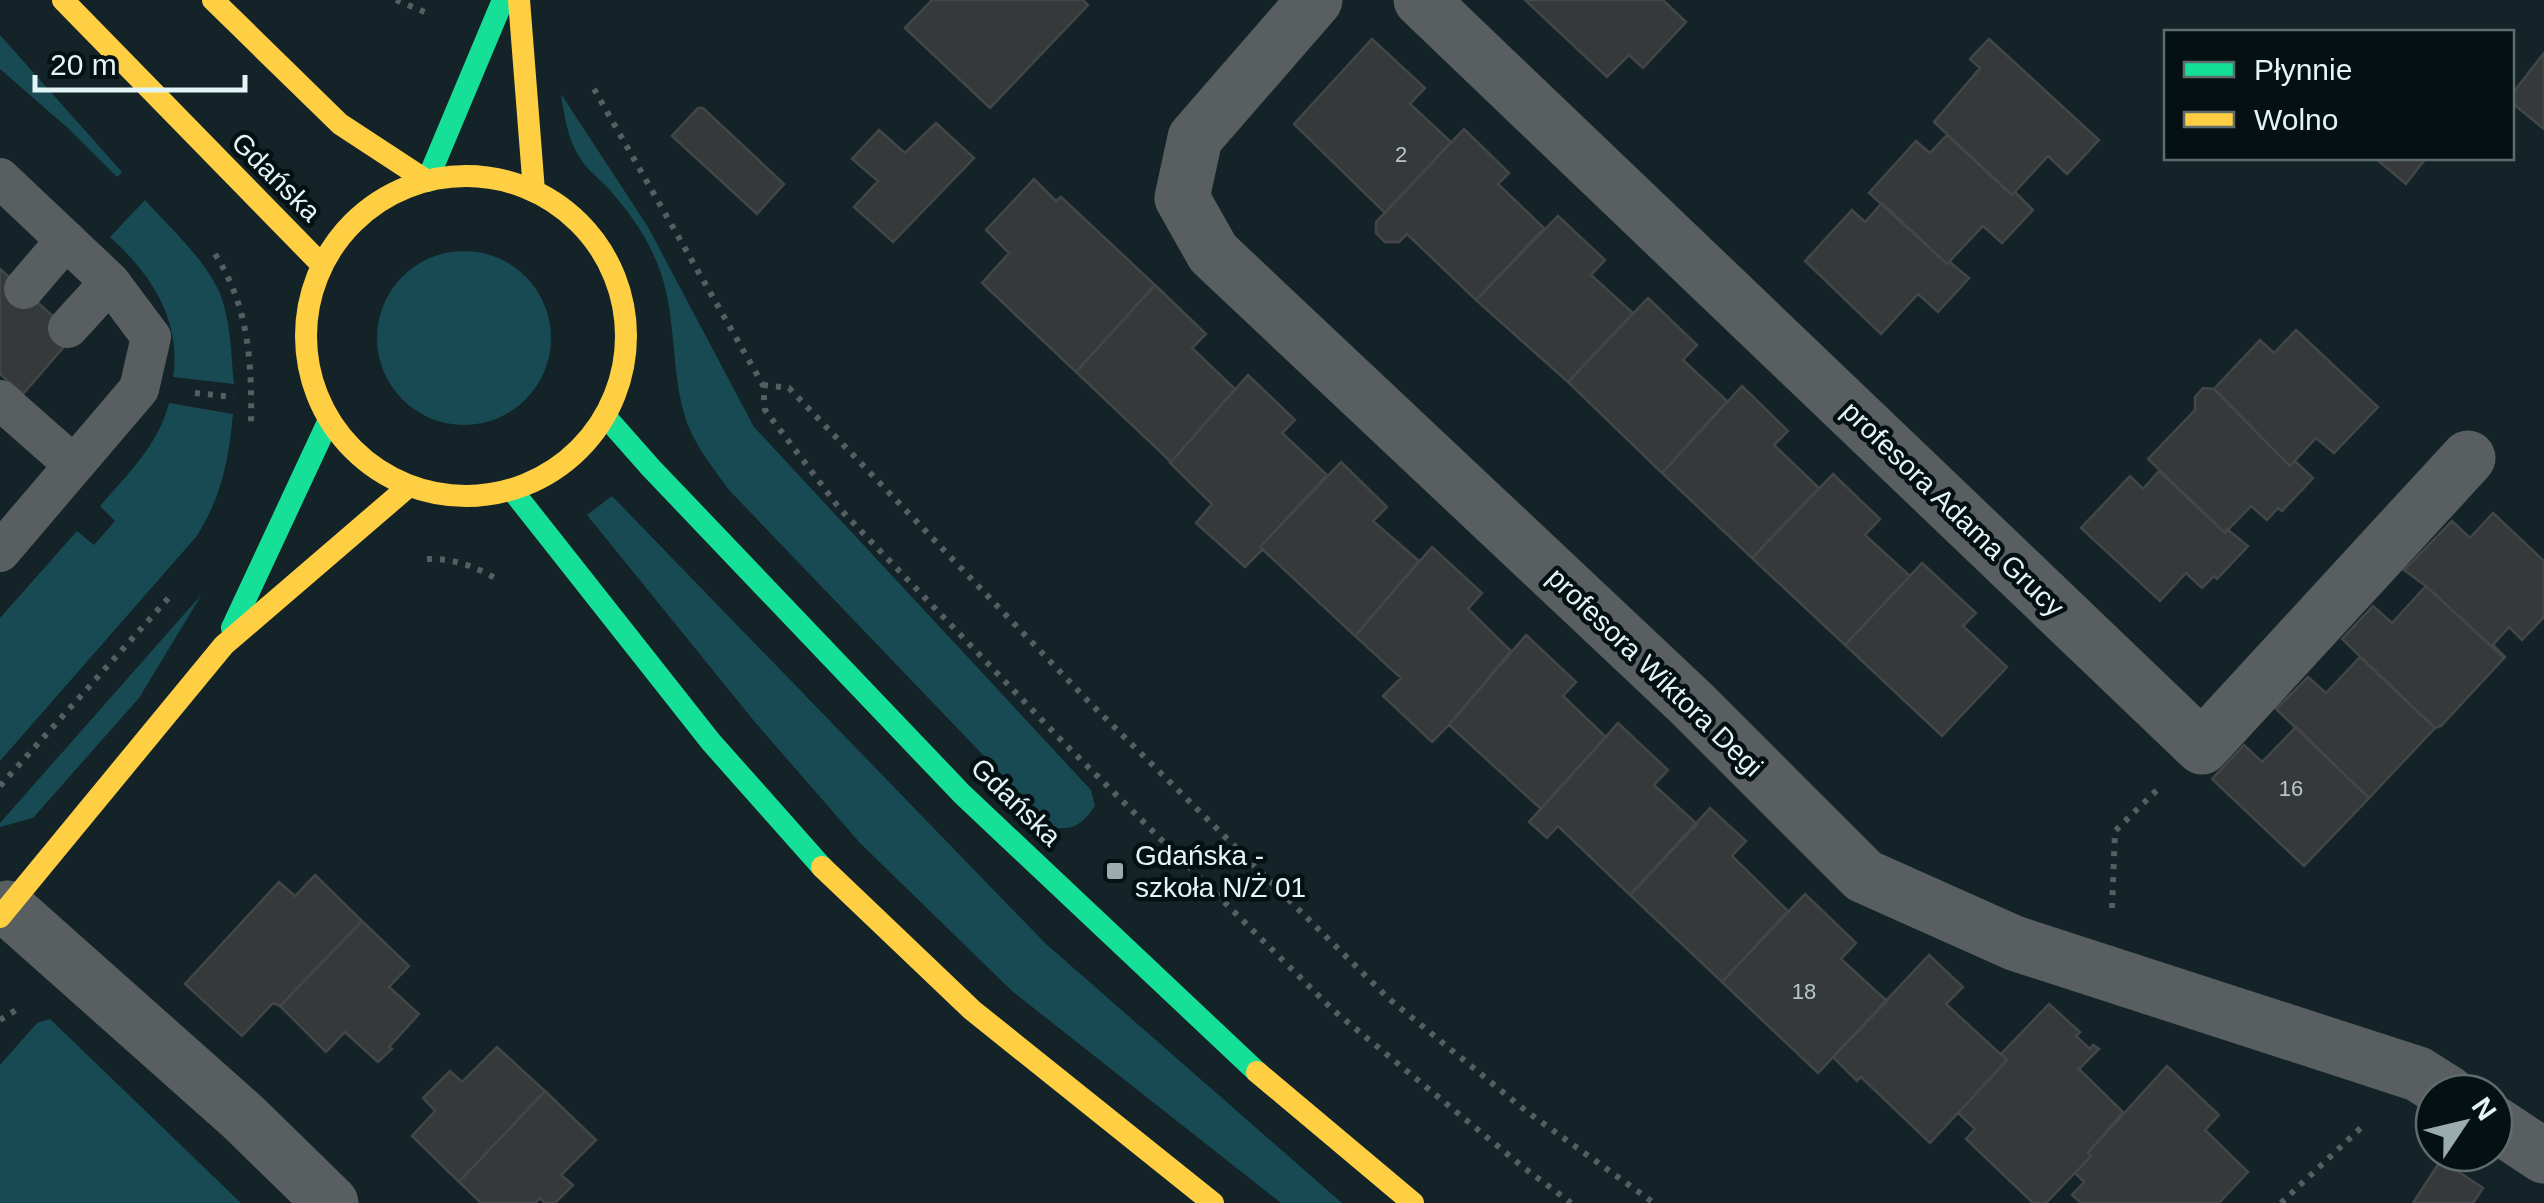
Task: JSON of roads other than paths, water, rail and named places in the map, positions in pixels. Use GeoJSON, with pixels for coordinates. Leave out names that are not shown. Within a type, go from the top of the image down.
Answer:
{"type":"FeatureCollection","features":[{"type":"Feature","properties":{"kind":"main road","name":"Gdańska"},"geometry":{"type":"LineString","coordinates":[[63,0],[322,265]]}},
{"type":"Feature","properties":{"kind":"main road"},"geometry":{"type":"LineString","coordinates":[[214,0],[340,124],[427,180]]}},
{"type":"Feature","properties":{"kind":"main road"},"geometry":{"type":"LineString","coordinates":[[427,180],[503,0]]}},
{"type":"Feature","properties":{"kind":"main road"},"geometry":{"type":"LineString","coordinates":[[519,0],[534,191]]}},
{"type":"Feature","properties":{"kind":"main road"},"geometry":{"type":"LineString","coordinates":[[482,176],[534,191],[578,220],[610,264],[625,314],[623,367],[605,416],[580,448],[549,473],[512,490],[478,496],[443,495],[409,486],[378,470],[351,448],[329,420],[308,370],[306,317],[322,265],[340,236],[365,210],[395,192],[427,180],[482,176]]}},
{"type":"Feature","properties":{"kind":"main road","name":"Gdańska"},"geometry":{"type":"LineString","coordinates":[[605,416],[962,794],[1246,1062],[1413,1203]]}},
{"type":"Feature","properties":{"kind":"main road"},"geometry":{"type":"LineString","coordinates":[[224,645],[329,420]]}},
{"type":"Feature","properties":{"kind":"main road"},"geometry":{"type":"LineString","coordinates":[[3,909],[224,645],[409,486]]}},
{"type":"Feature","properties":{"kind":"main road"},"geometry":{"type":"LineString","coordinates":[[512,490],[712,742],[830,876],[972,1010],[1213,1203]]}},
{"type":"Feature","properties":{"kind":"street","name":"profesora Wiktora Degi"},"geometry":{"type":"LineString","coordinates":[[1315,0],[1195,138],[1182,198],[1213,253],[1691,703],[1864,876],[2014,943],[2414,1078]]}},
{"type":"Feature","properties":{"kind":"street","name":"profesora Adama Grucy"},"geometry":{"type":"LineString","coordinates":[[1421,0],[2202,747],[2468,458]]}},
{"type":"Feature","properties":{"kind":"street"},"geometry":{"type":"LineString","coordinates":[[3,909],[244,1118],[331,1203]]}},
{"type":"Feature","properties":{"kind":"street"},"geometry":{"type":"LineString","coordinates":[[2514,1136],[2544,1156]]}},
{"type":"Feature","properties":{"kind":"lane"},"geometry":{"type":"LineString","coordinates":[[0,552],[139,388],[150,337],[110,282],[66,240],[7,200]]}},
{"type":"Feature","properties":{"kind":"lane"},"geometry":{"type":"LineString","coordinates":[[24,289],[66,240]]}},
{"type":"Feature","properties":{"kind":"lane"},"geometry":{"type":"LineString","coordinates":[[68,328],[110,282]]}},
{"type":"Feature","properties":{"kind":"lane"},"geometry":{"type":"LineString","coordinates":[[6,397],[74,465]]}},
{"type":"Feature","properties":{"kind":"place","name":"Gdańska - szkoła N/Ż 01"},"geometry":{"type":"Point","coordinates":[1115,871]}}]}
